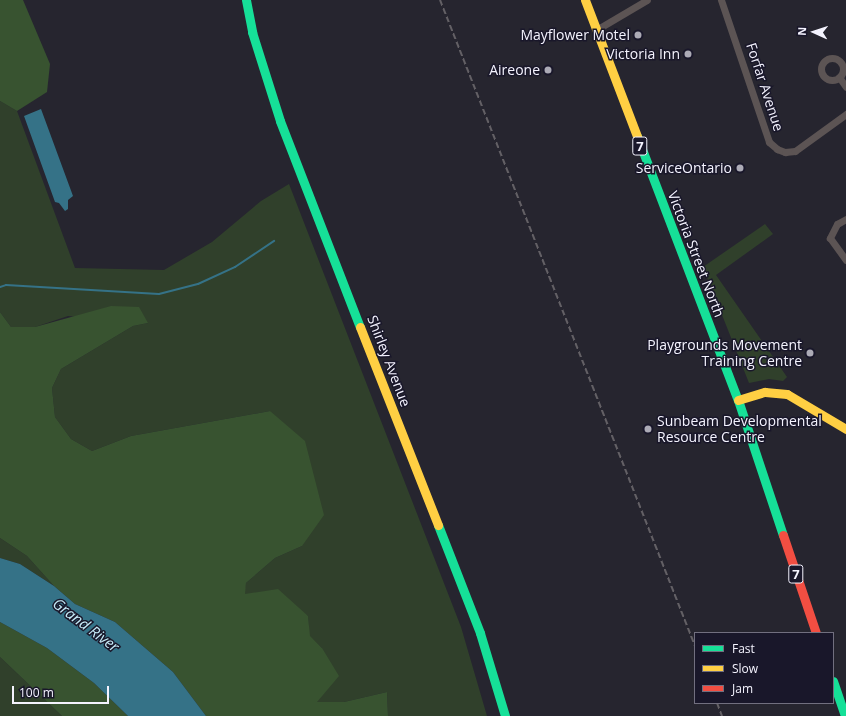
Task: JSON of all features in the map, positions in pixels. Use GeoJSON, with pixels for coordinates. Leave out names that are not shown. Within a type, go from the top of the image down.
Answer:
{"type":"FeatureCollection","features":[{"type":"Feature","properties":{"kind":"main road","name":"Shirley Avenue"},"geometry":{"type":"LineString","coordinates":[[246,0],[249,16],[280,121],[480,633],[505,716]]}},
{"type":"Feature","properties":{"kind":"main road","name":"Victoria Street North"},"geometry":{"type":"LineString","coordinates":[[585,0],[738,400],[816,632]]}},
{"type":"Feature","properties":{"kind":"main road"},"geometry":{"type":"LineString","coordinates":[[738,400],[765,392],[787,394],[846,429]]}},
{"type":"Feature","properties":{"kind":"main road"},"geometry":{"type":"LineString","coordinates":[[834,684],[845,716]]}},
{"type":"Feature","properties":{"kind":"street"},"geometry":{"type":"LineString","coordinates":[[596,30],[647,0]]}},
{"type":"Feature","properties":{"kind":"street","name":"Forfar Avenue"},"geometry":{"type":"LineString","coordinates":[[721,0],[769,142],[777,149],[785,152],[795,151],[846,114]]}},
{"type":"Feature","properties":{"kind":"street"},"geometry":{"type":"LineString","coordinates":[[839,77],[846,87]]}},
{"type":"Feature","properties":{"kind":"street"},"geometry":{"type":"LineString","coordinates":[[846,219],[837,224],[830,238],[846,260]]}},
{"type":"Feature","properties":{"kind":"green space"},"geometry":{"type":"Polygon","coordinates":[[[0,0],[23,0],[50,64],[47,92],[17,111],[0,101],[0,0]]]}},
{"type":"Feature","properties":{"kind":"green space"},"geometry":{"type":"Polygon","coordinates":[[[0,101],[17,111],[75,268],[164,270],[212,242],[261,201],[289,184],[461,627],[487,716],[388,716],[387,692],[344,702],[317,702],[322,648],[309,636],[308,616],[244,594],[246,583],[275,558],[302,546],[270,411],[131,436],[92,451],[71,439],[55,417],[52,388],[61,369],[133,326],[148,323],[68,316],[35,327],[11,327],[0,312],[0,101]]]}},
{"type":"Feature","properties":{"kind":"green space"},"geometry":{"type":"Polygon","coordinates":[[[765,224],[773,234],[716,275],[787,377],[783,381],[769,379],[749,383],[703,267],[765,224]]]}},
{"type":"Feature","properties":{"kind":"green space"},"geometry":{"type":"Polygon","coordinates":[[[111,306],[139,307],[148,323],[133,326],[61,369],[52,388],[55,417],[71,439],[92,451],[131,436],[270,411],[305,441],[324,515],[302,546],[275,558],[246,583],[245,594],[278,589],[308,616],[310,636],[322,648],[339,676],[317,702],[344,702],[387,692],[388,716],[206,716],[173,672],[115,622],[75,604],[54,586],[27,556],[0,538],[0,312],[11,327],[35,327],[111,306]]]}},
{"type":"Feature","properties":{"kind":"green space"},"geometry":{"type":"Polygon","coordinates":[[[0,538],[27,556],[54,586],[20,564],[0,558],[0,538]]]}},
{"type":"Feature","properties":{"kind":"green space"},"geometry":{"type":"Polygon","coordinates":[[[0,622],[47,648],[94,683],[128,716],[62,716],[0,657],[0,622]]]}},
{"type":"Feature","properties":{"kind":"green space"},"geometry":{"type":"Polygon","coordinates":[[[0,657],[62,716],[0,716],[0,657]]]}},
{"type":"Feature","properties":{"kind":"water"},"geometry":{"type":"Polygon","coordinates":[[[41,109],[73,196],[68,200],[68,209],[65,211],[59,203],[55,202],[24,116],[41,109]]]}},
{"type":"Feature","properties":{"kind":"water","name":"Grand River"},"geometry":{"type":"Polygon","coordinates":[[[0,558],[20,564],[54,586],[75,604],[115,622],[173,672],[206,716],[128,716],[94,683],[47,648],[0,622],[0,558]]]}},
{"type":"Feature","properties":{"kind":"waterway"},"geometry":{"type":"LineString","coordinates":[[0,287],[6,285],[159,294],[198,284],[235,267],[274,241]]}},
{"type":"Feature","properties":{"kind":"railway"},"geometry":{"type":"LineString","coordinates":[[440,0],[694,643]]}},
{"type":"Feature","properties":{"kind":"railway"},"geometry":{"type":"LineString","coordinates":[[717,704],[722,716]]}},
{"type":"Feature","properties":{"kind":"traffic: fast"},"geometry":{"type":"LineString","coordinates":[[246,0],[252,32],[280,121],[360,327]]}},
{"type":"Feature","properties":{"kind":"traffic: fast"},"geometry":{"type":"LineString","coordinates":[[637,136],[738,400],[783,535]]}},
{"type":"Feature","properties":{"kind":"traffic: fast"},"geometry":{"type":"LineString","coordinates":[[438,525],[480,633],[505,716]]}},
{"type":"Feature","properties":{"kind":"traffic: fast"},"geometry":{"type":"LineString","coordinates":[[834,684],[845,716]]}},
{"type":"Feature","properties":{"kind":"traffic: slow"},"geometry":{"type":"LineString","coordinates":[[585,0],[637,136]]}},
{"type":"Feature","properties":{"kind":"traffic: slow"},"geometry":{"type":"LineString","coordinates":[[360,327],[438,525]]}},
{"type":"Feature","properties":{"kind":"traffic: slow"},"geometry":{"type":"LineString","coordinates":[[738,400],[765,392],[787,394],[846,429]]}},
{"type":"Feature","properties":{"kind":"traffic: jam"},"geometry":{"type":"LineString","coordinates":[[783,535],[816,632]]}},
{"type":"Feature","properties":{"kind":"place","name":"Mayflower Motel"},"geometry":{"type":"Point","coordinates":[638,35]}},
{"type":"Feature","properties":{"kind":"place","name":"Victoria Inn"},"geometry":{"type":"Point","coordinates":[688,54]}},
{"type":"Feature","properties":{"kind":"place","name":"Aireone"},"geometry":{"type":"Point","coordinates":[548,70]}},
{"type":"Feature","properties":{"kind":"place","name":"ServiceOntario"},"geometry":{"type":"Point","coordinates":[740,168]}},
{"type":"Feature","properties":{"kind":"place","name":"Playgrounds Movement Training Centre"},"geometry":{"type":"Point","coordinates":[810,353]}},
{"type":"Feature","properties":{"kind":"place","name":"Sunbeam Developmental Resource Centre"},"geometry":{"type":"Point","coordinates":[648,429]}}]}
